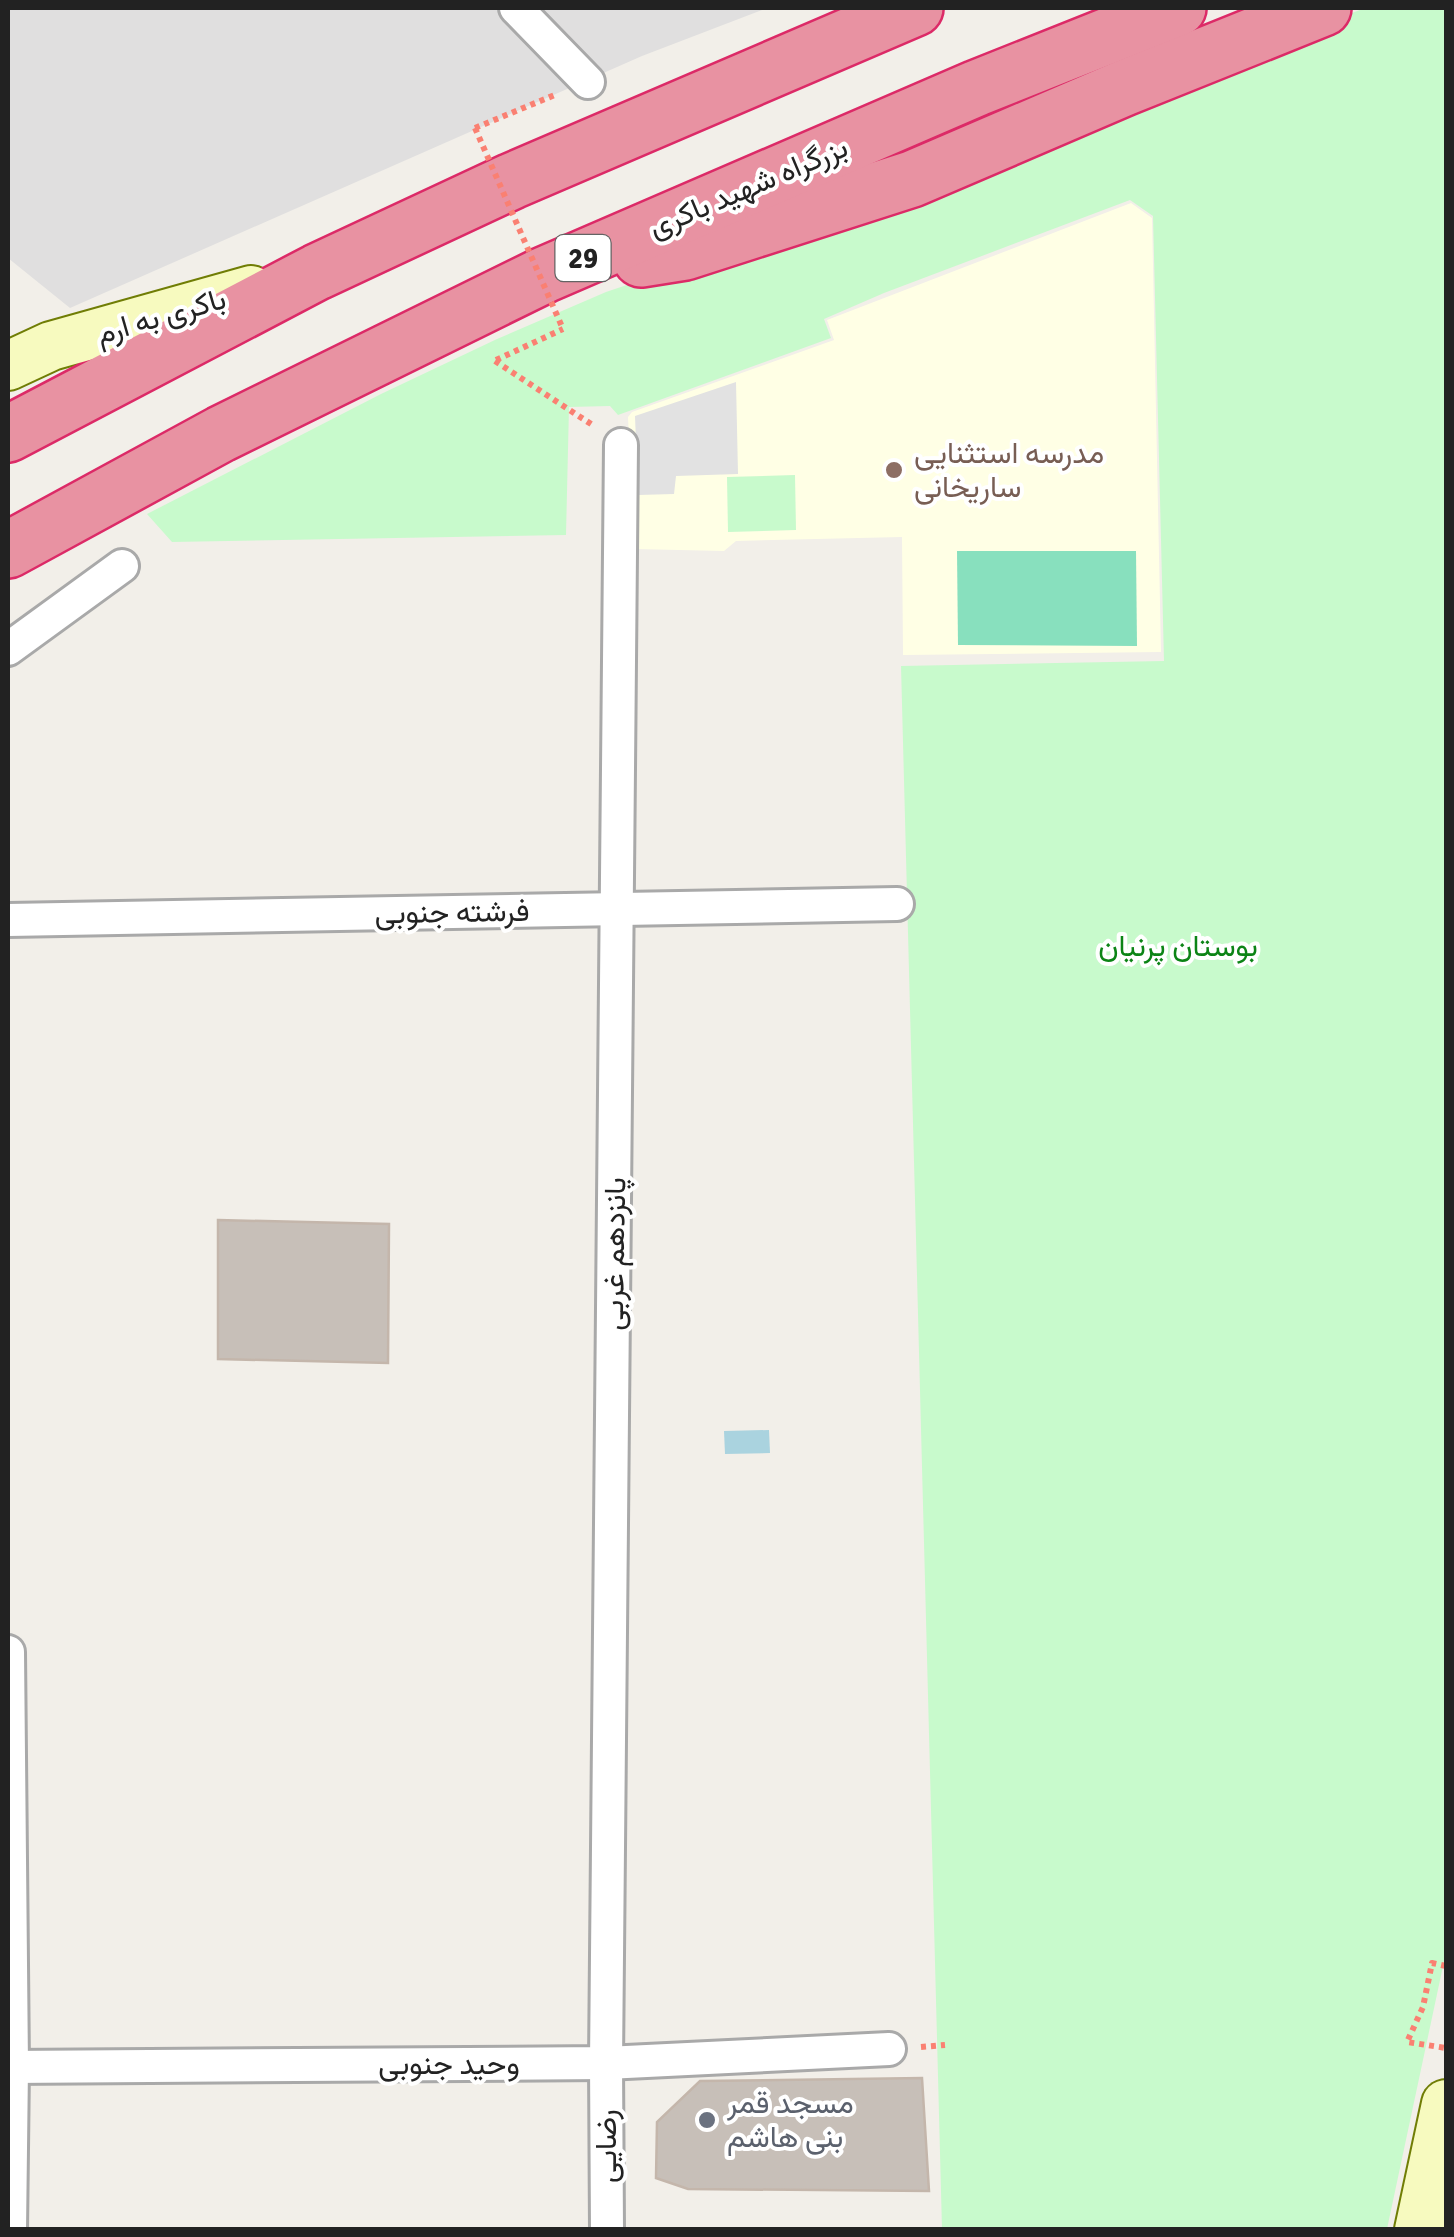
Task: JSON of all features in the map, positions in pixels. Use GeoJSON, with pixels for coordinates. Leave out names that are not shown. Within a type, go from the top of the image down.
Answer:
{"type":"FeatureCollection","features":[{"type":"Feature","properties":{"kind":"highway"},"geometry":{"type":"LineString","coordinates":[[8,434],[316,272],[512,181],[915,8]]}},
{"type":"Feature","properties":{"kind":"highway","name":"بزرگراه شهید باکری"},"geometry":{"type":"LineString","coordinates":[[8,550],[221,434],[544,275],[976,88],[1178,8]]}},
{"type":"Feature","properties":{"kind":"highway"},"geometry":{"type":"LineString","coordinates":[[544,275],[685,252],[912,179],[1323,8]]}},
{"type":"Feature","properties":{"kind":"street"},"geometry":{"type":"LineString","coordinates":[[516,8],[588,82]]}},
{"type":"Feature","properties":{"kind":"street","name":"باکری به ارم"},"geometry":{"type":"LineString","coordinates":[[8,366],[51,346],[316,272]]}},
{"type":"Feature","properties":{"kind":"street","name":"پانزدهم غربی"},"geometry":{"type":"LineString","coordinates":[[606,2063],[621,445]]}},
{"type":"Feature","properties":{"kind":"street"},"geometry":{"type":"LineString","coordinates":[[8,650],[122,566]]}},
{"type":"Feature","properties":{"kind":"street","name":"فرشته جنوبی"},"geometry":{"type":"LineString","coordinates":[[8,920],[897,904]]}},
{"type":"Feature","properties":{"kind":"street"},"geometry":{"type":"LineString","coordinates":[[8,1652],[10,2230]]}},
{"type":"Feature","properties":{"kind":"street","name":"وحید جنوبی"},"geometry":{"type":"LineString","coordinates":[[10,2067],[606,2063],[890,2049]]}},
{"type":"Feature","properties":{"kind":"street","name":"رضایی"},"geometry":{"type":"LineString","coordinates":[[606,2063],[607,2230]]}},
{"type":"Feature","properties":{"kind":"street"},"geometry":{"type":"LineString","coordinates":[[1419,2230],[1446,2104]]}},
{"type":"Feature","properties":{"kind":"path"},"geometry":{"type":"LineString","coordinates":[[543,100],[475,128],[563,329],[495,361],[621,445]]}},
{"type":"Feature","properties":{"kind":"path"},"geometry":{"type":"LineString","coordinates":[[1446,1966],[1432,1963],[1423,2007],[1408,2042],[1446,2048]]}},
{"type":"Feature","properties":{"kind":"shaded area"},"geometry":{"type":"Polygon","coordinates":[[[8,8],[767,8],[642,56],[70,308],[8,258],[8,8]]]}},
{"type":"Feature","properties":{"kind":"shaded area","name":"مدرسه استثنایی ساریخانی"},"geometry":{"type":"Polygon","coordinates":[[[1131,203],[1152,218],[1161,652],[903,655],[902,537],[736,541],[724,551],[634,549],[628,417],[632,412],[834,340],[827,320],[1131,203]]]}},
{"type":"Feature","properties":{"kind":"shaded area"},"geometry":{"type":"Polygon","coordinates":[[[736,382],[738,474],[676,476],[674,494],[638,495],[635,416],[736,382]]]}},
{"type":"Feature","properties":{"kind":"green space","name":"بوستان پرنیان"},"geometry":{"type":"Polygon","coordinates":[[[1365,8],[1446,8],[1446,1952],[1387,2229],[942,2229],[901,666],[1164,661],[1153,216],[1130,200],[824,319],[831,338],[618,415],[610,406],[569,407],[566,535],[172,542],[147,514],[381,394],[606,292],[755,242],[1365,8]]]}},
{"type":"Feature","properties":{"kind":"green space"},"geometry":{"type":"Polygon","coordinates":[[[795,475],[796,530],[728,532],[727,477],[795,475]]]}},
{"type":"Feature","properties":{"kind":"green space"},"geometry":{"type":"Polygon","coordinates":[[[957,551],[1136,551],[1137,646],[958,645],[957,551]]]}},
{"type":"Feature","properties":{"kind":"water"},"geometry":{"type":"Polygon","coordinates":[[[769,1430],[770,1453],[725,1454],[724,1431],[769,1430]]]}},
{"type":"Feature","properties":{"kind":"building"},"geometry":{"type":"Polygon","coordinates":[[[218,1220],[389,1224],[388,1363],[218,1359],[218,1220]]]}},
{"type":"Feature","properties":{"kind":"building"},"geometry":{"type":"Polygon","coordinates":[[[922,2078],[929,2191],[688,2189],[656,2178],[657,2122],[700,2081],[922,2078]]]}},
{"type":"Feature","properties":{"kind":"place","name":"مدرسه استثنایی ساریخانی"},"geometry":{"type":"Point","coordinates":[894,470]}},
{"type":"Feature","properties":{"kind":"place","name":"مسجد قمر بنی هاشم"},"geometry":{"type":"Point","coordinates":[707,2120]}}]}
